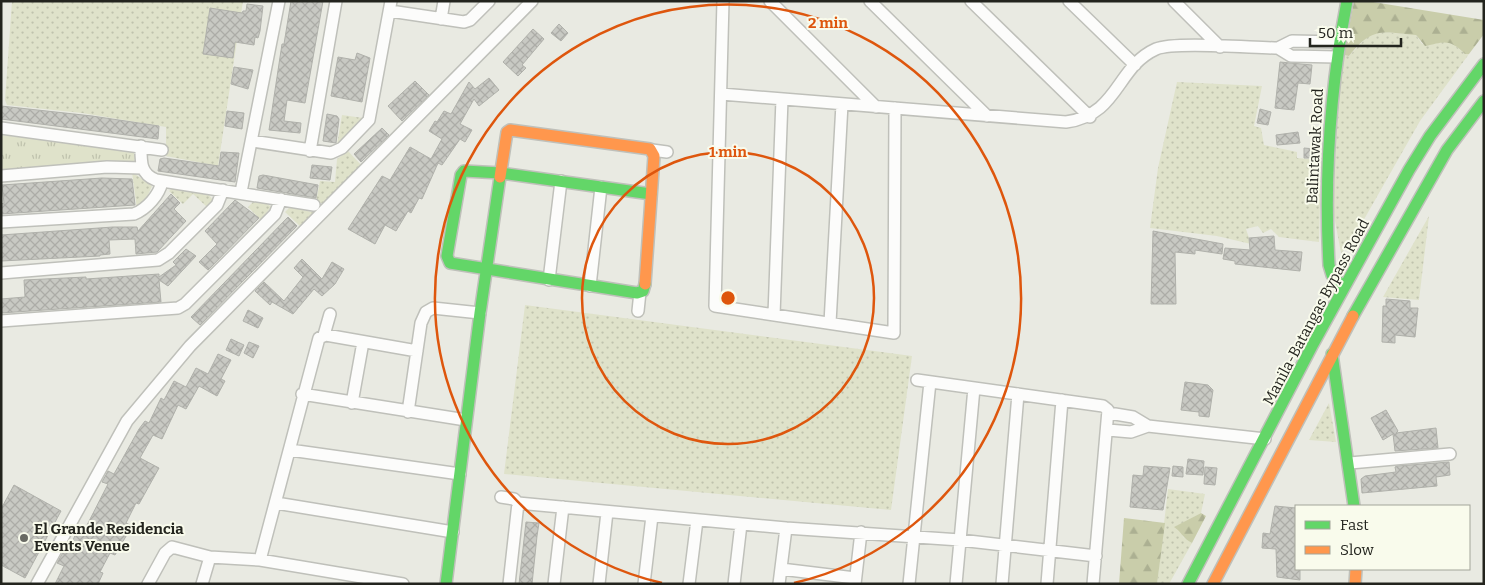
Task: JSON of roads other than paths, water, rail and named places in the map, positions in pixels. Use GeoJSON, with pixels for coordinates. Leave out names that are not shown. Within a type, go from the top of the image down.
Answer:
{"type":"FeatureCollection","features":[{"type":"Feature","properties":{"kind":"street"},"geometry":{"type":"LineString","coordinates":[[241,192],[279,1]]}},
{"type":"Feature","properties":{"kind":"street"},"geometry":{"type":"LineString","coordinates":[[310,150],[336,1]]}},
{"type":"Feature","properties":{"kind":"street"},"geometry":{"type":"LineString","coordinates":[[441,19],[444,1]]}},
{"type":"Feature","properties":{"kind":"street"},"geometry":{"type":"LineString","coordinates":[[252,141],[328,153],[337,152],[367,123],[371,113],[390,6],[441,19],[467,22],[489,1]]}},
{"type":"Feature","properties":{"kind":"street"},"geometry":{"type":"LineString","coordinates":[[37,584],[127,421],[164,375],[190,346],[532,1]]}},
{"type":"Feature","properties":{"kind":"street"},"geometry":{"type":"LineString","coordinates":[[723,1],[715,306],[894,333],[895,108]]}},
{"type":"Feature","properties":{"kind":"street"},"geometry":{"type":"LineString","coordinates":[[770,1],[876,107]]}},
{"type":"Feature","properties":{"kind":"street"},"geometry":{"type":"LineString","coordinates":[[870,1],[987,116]]}},
{"type":"Feature","properties":{"kind":"street"},"geometry":{"type":"LineString","coordinates":[[971,1],[1090,117]]}},
{"type":"Feature","properties":{"kind":"street"},"geometry":{"type":"LineString","coordinates":[[1069,1],[1135,66]]}},
{"type":"Feature","properties":{"kind":"street"},"geometry":{"type":"LineString","coordinates":[[1174,1],[1220,47]]}},
{"type":"Feature","properties":{"kind":"street","name":"Balintawak Road"},"geometry":{"type":"LineString","coordinates":[[1344,288],[1332,276],[1329,265],[1326,216],[1328,145],[1337,57],[1347,1]]}},
{"type":"Feature","properties":{"kind":"street"},"geometry":{"type":"LineString","coordinates":[[720,94],[1066,122],[1090,117],[1111,98],[1143,57],[1165,46],[1278,48],[1292,41],[1339,42]]}},
{"type":"Feature","properties":{"kind":"street"},"geometry":{"type":"LineString","coordinates":[[1278,48],[1291,56],[1337,57]]}},
{"type":"Feature","properties":{"kind":"street","name":"Manila-Batangas Bypass Road"},"geometry":{"type":"LineString","coordinates":[[1188,584],[1313,344],[1430,136],[1484,64]]}},
{"type":"Feature","properties":{"kind":"street"},"geometry":{"type":"LineString","coordinates":[[774,315],[782,99]]}},
{"type":"Feature","properties":{"kind":"street"},"geometry":{"type":"LineString","coordinates":[[1213,584],[1332,354],[1447,150],[1484,101]]}},
{"type":"Feature","properties":{"kind":"street"},"geometry":{"type":"LineString","coordinates":[[830,323],[842,104]]}},
{"type":"Feature","properties":{"kind":"street"},"geometry":{"type":"LineString","coordinates":[[1,128],[162,150]]}},
{"type":"Feature","properties":{"kind":"street"},"geometry":{"type":"LineString","coordinates":[[446,584],[480,313],[506,132],[510,130],[667,152]]}},
{"type":"Feature","properties":{"kind":"street"},"geometry":{"type":"LineString","coordinates":[[141,146],[142,168],[148,176],[162,182],[241,192],[314,205]]}},
{"type":"Feature","properties":{"kind":"street"},"geometry":{"type":"LineString","coordinates":[[638,311],[640,292],[645,285],[654,156],[652,150]]}},
{"type":"Feature","properties":{"kind":"street"},"geometry":{"type":"LineString","coordinates":[[1,176],[107,167],[142,168]]}},
{"type":"Feature","properties":{"kind":"street"},"geometry":{"type":"LineString","coordinates":[[640,292],[454,265],[447,260],[447,256],[461,175],[469,170],[651,194]]}},
{"type":"Feature","properties":{"kind":"street"},"geometry":{"type":"LineString","coordinates":[[549,280],[561,181]]}},
{"type":"Feature","properties":{"kind":"street"},"geometry":{"type":"LineString","coordinates":[[1,222],[134,214],[146,206],[160,190],[162,182]]}},
{"type":"Feature","properties":{"kind":"street"},"geometry":{"type":"LineString","coordinates":[[590,286],[601,187]]}},
{"type":"Feature","properties":{"kind":"street"},"geometry":{"type":"LineString","coordinates":[[1,273],[158,260],[169,253],[217,205],[223,190]]}},
{"type":"Feature","properties":{"kind":"street"},"geometry":{"type":"LineString","coordinates":[[1,322],[178,308],[185,304],[275,214],[281,199]]}},
{"type":"Feature","properties":{"kind":"street"},"geometry":{"type":"LineString","coordinates":[[1384,218],[1403,230]]}},
{"type":"Feature","properties":{"kind":"street"},"geometry":{"type":"LineString","coordinates":[[408,412],[423,316],[430,309],[480,313]]}},
{"type":"Feature","properties":{"kind":"street"},"geometry":{"type":"LineString","coordinates":[[260,560],[290,450],[302,394],[317,343],[319,338],[324,335],[330,314]]}},
{"type":"Feature","properties":{"kind":"street"},"geometry":{"type":"LineString","coordinates":[[324,335],[417,351]]}},
{"type":"Feature","properties":{"kind":"street"},"geometry":{"type":"LineString","coordinates":[[352,403],[363,342]]}},
{"type":"Feature","properties":{"kind":"street"},"geometry":{"type":"LineString","coordinates":[[1332,354],[1350,463],[1354,505]]}},
{"type":"Feature","properties":{"kind":"street"},"geometry":{"type":"LineString","coordinates":[[916,380],[1103,406],[1109,413],[1132,417],[1148,426],[1265,439]]}},
{"type":"Feature","properties":{"kind":"street"},"geometry":{"type":"LineString","coordinates":[[909,584],[930,382]]}},
{"type":"Feature","properties":{"kind":"street"},"geometry":{"type":"LineString","coordinates":[[956,584],[974,388]]}},
{"type":"Feature","properties":{"kind":"street"},"geometry":{"type":"LineString","coordinates":[[302,394],[466,420]]}},
{"type":"Feature","properties":{"kind":"street"},"geometry":{"type":"LineString","coordinates":[[1002,584],[1018,394]]}},
{"type":"Feature","properties":{"kind":"street"},"geometry":{"type":"LineString","coordinates":[[1047,584],[1062,400]]}},
{"type":"Feature","properties":{"kind":"street"},"geometry":{"type":"LineString","coordinates":[[1093,584],[1109,413]]}},
{"type":"Feature","properties":{"kind":"street"},"geometry":{"type":"LineString","coordinates":[[1108,430],[1131,432],[1148,426]]}},
{"type":"Feature","properties":{"kind":"street"},"geometry":{"type":"LineString","coordinates":[[290,450],[460,474]]}},
{"type":"Feature","properties":{"kind":"street"},"geometry":{"type":"LineString","coordinates":[[1350,463],[1450,454]]}},
{"type":"Feature","properties":{"kind":"street"},"geometry":{"type":"LineString","coordinates":[[502,497],[514,499],[518,503],[607,512],[786,528],[960,540],[1096,556]]}},
{"type":"Feature","properties":{"kind":"street"},"geometry":{"type":"LineString","coordinates":[[276,503],[453,532]]}},
{"type":"Feature","properties":{"kind":"street"},"geometry":{"type":"LineString","coordinates":[[509,584],[518,503]]}},
{"type":"Feature","properties":{"kind":"street"},"geometry":{"type":"LineString","coordinates":[[554,584],[563,507]]}},
{"type":"Feature","properties":{"kind":"street"},"geometry":{"type":"LineString","coordinates":[[599,584],[607,512]]}},
{"type":"Feature","properties":{"kind":"street"},"geometry":{"type":"LineString","coordinates":[[644,584],[652,516]]}},
{"type":"Feature","properties":{"kind":"street"},"geometry":{"type":"LineString","coordinates":[[689,584],[697,520]]}},
{"type":"Feature","properties":{"kind":"street"},"geometry":{"type":"LineString","coordinates":[[734,584],[741,524]]}},
{"type":"Feature","properties":{"kind":"street"},"geometry":{"type":"LineString","coordinates":[[779,584],[786,528]]}},
{"type":"Feature","properties":{"kind":"street"},"geometry":{"type":"LineString","coordinates":[[781,569],[855,581],[861,532]]}},
{"type":"Feature","properties":{"kind":"street"},"geometry":{"type":"LineString","coordinates":[[148,584],[169,548],[210,557],[260,560],[403,584]]}},
{"type":"Feature","properties":{"kind":"street"},"geometry":{"type":"LineString","coordinates":[[202,584],[210,557]]}},
{"type":"Feature","properties":{"kind":"street"},"geometry":{"type":"LineString","coordinates":[[1356,570],[1356,584]]}},
{"type":"Feature","properties":{"kind":"place","name":"El Grande Residencia Events Venue"},"geometry":{"type":"Point","coordinates":[24,538]}}]}
